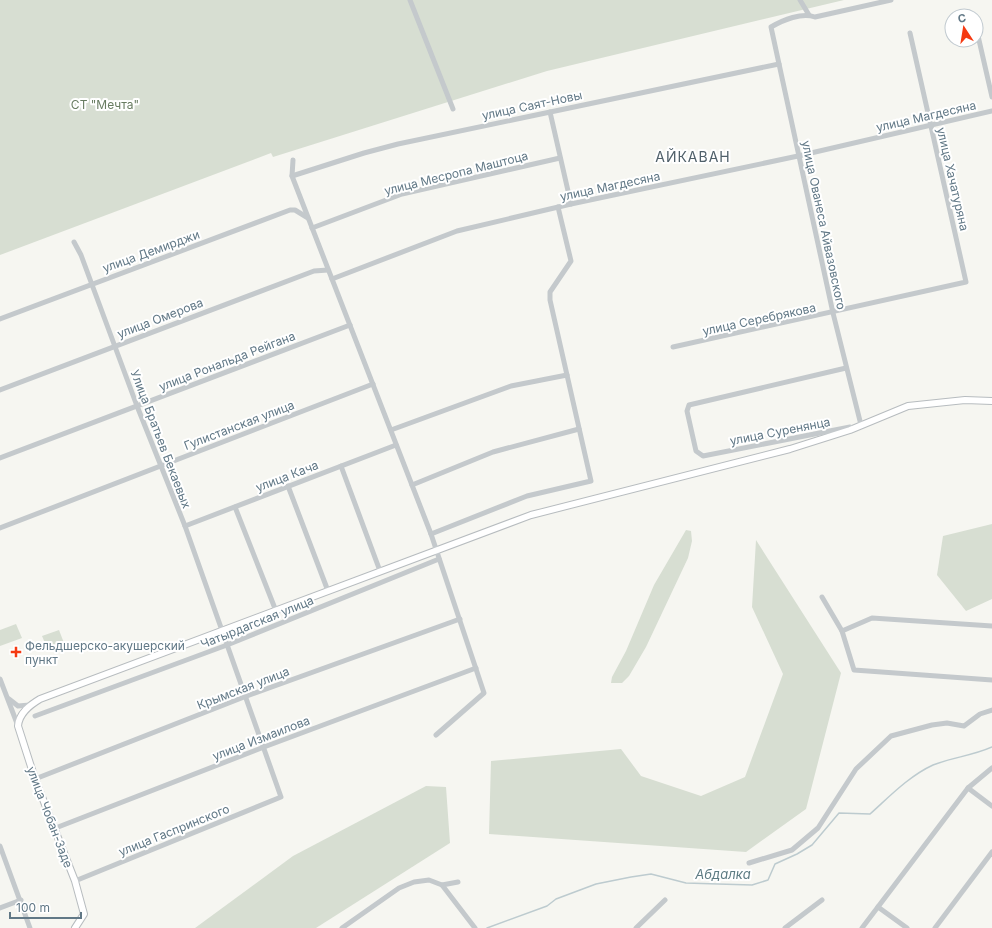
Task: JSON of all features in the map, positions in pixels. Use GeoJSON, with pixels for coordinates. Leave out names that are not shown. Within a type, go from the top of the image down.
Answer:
{"type":"FeatureCollection","features":[{"type":"Feature","properties":{"kind":"main road"},"geometry":{"type":"LineString","coordinates":[[18,723],[30,705],[47,696],[532,515],[790,449],[861,425],[908,406],[965,400],[992,401]]}},
{"type":"Feature","properties":{"kind":"main road","name":"улица Чобан-Заде"},"geometry":{"type":"LineString","coordinates":[[18,723],[35,779],[53,829],[75,881],[84,914],[75,928]]}},
{"type":"Feature","properties":{"kind":"street"},"geometry":{"type":"LineString","coordinates":[[410,0],[453,109]]}},
{"type":"Feature","properties":{"kind":"street"},"geometry":{"type":"LineString","coordinates":[[800,0],[809,15],[815,17],[890,0]]}},
{"type":"Feature","properties":{"kind":"street","name":"улица Ованеса Айвазовского"},"geometry":{"type":"LineString","coordinates":[[809,15],[779,22],[771,27],[833,313],[861,425]]}},
{"type":"Feature","properties":{"kind":"street","name":"улица Хачатуряна"},"geometry":{"type":"LineString","coordinates":[[910,33],[966,282]]}},
{"type":"Feature","properties":{"kind":"street"},"geometry":{"type":"LineString","coordinates":[[981,48],[992,97]]}},
{"type":"Feature","properties":{"kind":"street","name":"улица Саят-Новы"},"geometry":{"type":"LineString","coordinates":[[292,176],[364,153],[779,64]]}},
{"type":"Feature","properties":{"kind":"street","name":"улица Магдесяна"},"geometry":{"type":"LineString","coordinates":[[332,279],[457,231],[571,204],[798,156],[992,111]]}},
{"type":"Feature","properties":{"kind":"street"},"geometry":{"type":"LineString","coordinates":[[550,112],[571,204]]}},
{"type":"Feature","properties":{"kind":"street","name":"улица Месропа Маштоца"},"geometry":{"type":"LineString","coordinates":[[312,228],[402,194],[560,158]]}},
{"type":"Feature","properties":{"kind":"street"},"geometry":{"type":"LineString","coordinates":[[292,160],[292,176],[431,534],[484,693],[436,735]]}},
{"type":"Feature","properties":{"kind":"street"},"geometry":{"type":"LineString","coordinates":[[431,534],[527,496],[591,481],[550,300],[550,292],[571,261],[558,207]]}},
{"type":"Feature","properties":{"kind":"street","name":"улица Демирджи"},"geometry":{"type":"LineString","coordinates":[[0,319],[290,210],[295,210],[308,218]]}},
{"type":"Feature","properties":{"kind":"street","name":"Улица Братьев Бекаевых"},"geometry":{"type":"LineString","coordinates":[[74,242],[81,255],[114,346],[184,526],[281,797]]}},
{"type":"Feature","properties":{"kind":"street","name":"улица Омерова"},"geometry":{"type":"LineString","coordinates":[[0,390],[314,271],[328,270]]}},
{"type":"Feature","properties":{"kind":"street","name":"улица Серебрякова"},"geometry":{"type":"LineString","coordinates":[[674,347],[833,313],[966,282]]}},
{"type":"Feature","properties":{"kind":"street","name":"улица Рональда Рейгана"},"geometry":{"type":"LineString","coordinates":[[0,458],[350,325]]}},
{"type":"Feature","properties":{"kind":"street","name":"улица Суренянца"},"geometry":{"type":"LineString","coordinates":[[846,368],[689,405],[687,411],[696,451],[703,456],[861,425]]}},
{"type":"Feature","properties":{"kind":"street"},"geometry":{"type":"LineString","coordinates":[[391,430],[511,386],[567,375]]}},
{"type":"Feature","properties":{"kind":"street","name":"Гулистанская улица"},"geometry":{"type":"LineString","coordinates":[[0,528],[373,384]]}},
{"type":"Feature","properties":{"kind":"street"},"geometry":{"type":"LineString","coordinates":[[412,485],[493,452],[579,429]]}},
{"type":"Feature","properties":{"kind":"street","name":"улица Кача"},"geometry":{"type":"LineString","coordinates":[[184,526],[396,445]]}},
{"type":"Feature","properties":{"kind":"street"},"geometry":{"type":"LineString","coordinates":[[341,466],[380,571]]}},
{"type":"Feature","properties":{"kind":"street"},"geometry":{"type":"LineString","coordinates":[[288,486],[328,591]]}},
{"type":"Feature","properties":{"kind":"street"},"geometry":{"type":"LineString","coordinates":[[235,507],[276,611]]}},
{"type":"Feature","properties":{"kind":"street","name":"Чатырдагская улица"},"geometry":{"type":"LineString","coordinates":[[35,716],[227,645],[440,559]]}},
{"type":"Feature","properties":{"kind":"street"},"geometry":{"type":"LineString","coordinates":[[822,597],[842,631],[854,670],[992,680]]}},
{"type":"Feature","properties":{"kind":"street"},"geometry":{"type":"LineString","coordinates":[[842,631],[872,618],[992,626]]}},
{"type":"Feature","properties":{"kind":"street","name":"Крымская улица"},"geometry":{"type":"LineString","coordinates":[[35,779],[244,697],[460,619]]}},
{"type":"Feature","properties":{"kind":"street","name":"улица Измаилова"},"geometry":{"type":"LineString","coordinates":[[53,829],[264,747],[476,668]]}},
{"type":"Feature","properties":{"kind":"street"},"geometry":{"type":"LineString","coordinates":[[0,679],[18,723]]}},
{"type":"Feature","properties":{"kind":"street"},"geometry":{"type":"LineString","coordinates":[[6,695],[10,701],[18,706],[30,705]]}},
{"type":"Feature","properties":{"kind":"street"},"geometry":{"type":"LineString","coordinates":[[749,863],[792,850],[818,828],[856,769],[891,736],[932,725],[947,723],[964,726],[980,714],[992,710]]}},
{"type":"Feature","properties":{"kind":"street"},"geometry":{"type":"LineString","coordinates":[[862,928],[968,788],[992,768]]}},
{"type":"Feature","properties":{"kind":"street"},"geometry":{"type":"LineString","coordinates":[[968,788],[992,806]]}},
{"type":"Feature","properties":{"kind":"street","name":"улица Гаспринского"},"geometry":{"type":"LineString","coordinates":[[75,881],[281,797]]}},
{"type":"Feature","properties":{"kind":"street"},"geometry":{"type":"LineString","coordinates":[[0,846],[30,928]]}},
{"type":"Feature","properties":{"kind":"street"},"geometry":{"type":"LineString","coordinates":[[935,928],[992,852]]}},
{"type":"Feature","properties":{"kind":"street"},"geometry":{"type":"LineString","coordinates":[[342,928],[399,888],[414,882],[429,880],[442,885],[458,882]]}},
{"type":"Feature","properties":{"kind":"street"},"geometry":{"type":"LineString","coordinates":[[442,885],[473,927]]}},
{"type":"Feature","properties":{"kind":"street"},"geometry":{"type":"LineString","coordinates":[[0,908],[21,900]]}},
{"type":"Feature","properties":{"kind":"street"},"geometry":{"type":"LineString","coordinates":[[636,928],[664,900]]}},
{"type":"Feature","properties":{"kind":"street"},"geometry":{"type":"LineString","coordinates":[[785,928],[822,900]]}},
{"type":"Feature","properties":{"kind":"street"},"geometry":{"type":"LineString","coordinates":[[878,907],[907,928]]}},
{"type":"Feature","properties":{"kind":"green space","name":"СТ \"Мечта\""},"geometry":{"type":"Polygon","coordinates":[[[0,0],[844,0],[547,71],[273,157],[271,153],[0,255],[0,0]]]}},
{"type":"Feature","properties":{"kind":"green space"},"geometry":{"type":"Polygon","coordinates":[[[992,524],[992,599],[966,611],[937,575],[943,536],[992,524]]]}},
{"type":"Feature","properties":{"kind":"green space"},"geometry":{"type":"Polygon","coordinates":[[[686,530],[691,531],[692,541],[688,558],[646,647],[629,676],[622,683],[611,683],[612,677],[626,651],[654,585],[686,530]]]}},
{"type":"Feature","properties":{"kind":"green space"},"geometry":{"type":"Polygon","coordinates":[[[756,540],[841,673],[806,809],[746,852],[489,834],[491,761],[621,749],[641,776],[701,796],[745,777],[783,674],[752,607],[756,540]]]}},
{"type":"Feature","properties":{"kind":"green space"},"geometry":{"type":"Polygon","coordinates":[[[16,624],[22,638],[0,646],[0,630],[16,624]]]}},
{"type":"Feature","properties":{"kind":"green space"},"geometry":{"type":"Polygon","coordinates":[[[59,630],[64,643],[48,650],[42,636],[59,630]]]}},
{"type":"Feature","properties":{"kind":"green space"},"geometry":{"type":"Polygon","coordinates":[[[426,786],[446,787],[450,843],[316,928],[195,928],[293,856],[426,786]]]}},
{"type":"Feature","properties":{"kind":"waterway","name":"Абдалка"},"geometry":{"type":"LineString","coordinates":[[487,928],[547,906],[556,899],[596,884],[631,877],[651,874],[686,883],[752,885],[768,880],[775,864],[812,845],[839,813],[870,814],[900,787],[933,765],[992,747]]}},
{"type":"Feature","properties":{"kind":"place","name":"Фельдшерско-акушерский пункт"},"geometry":{"type":"Point","coordinates":[16,652]}},
{"type":"Feature","properties":{"kind":"district","name":"АЙКАВАН"},"geometry":{"type":"Point","coordinates":[693,156]}}]}
